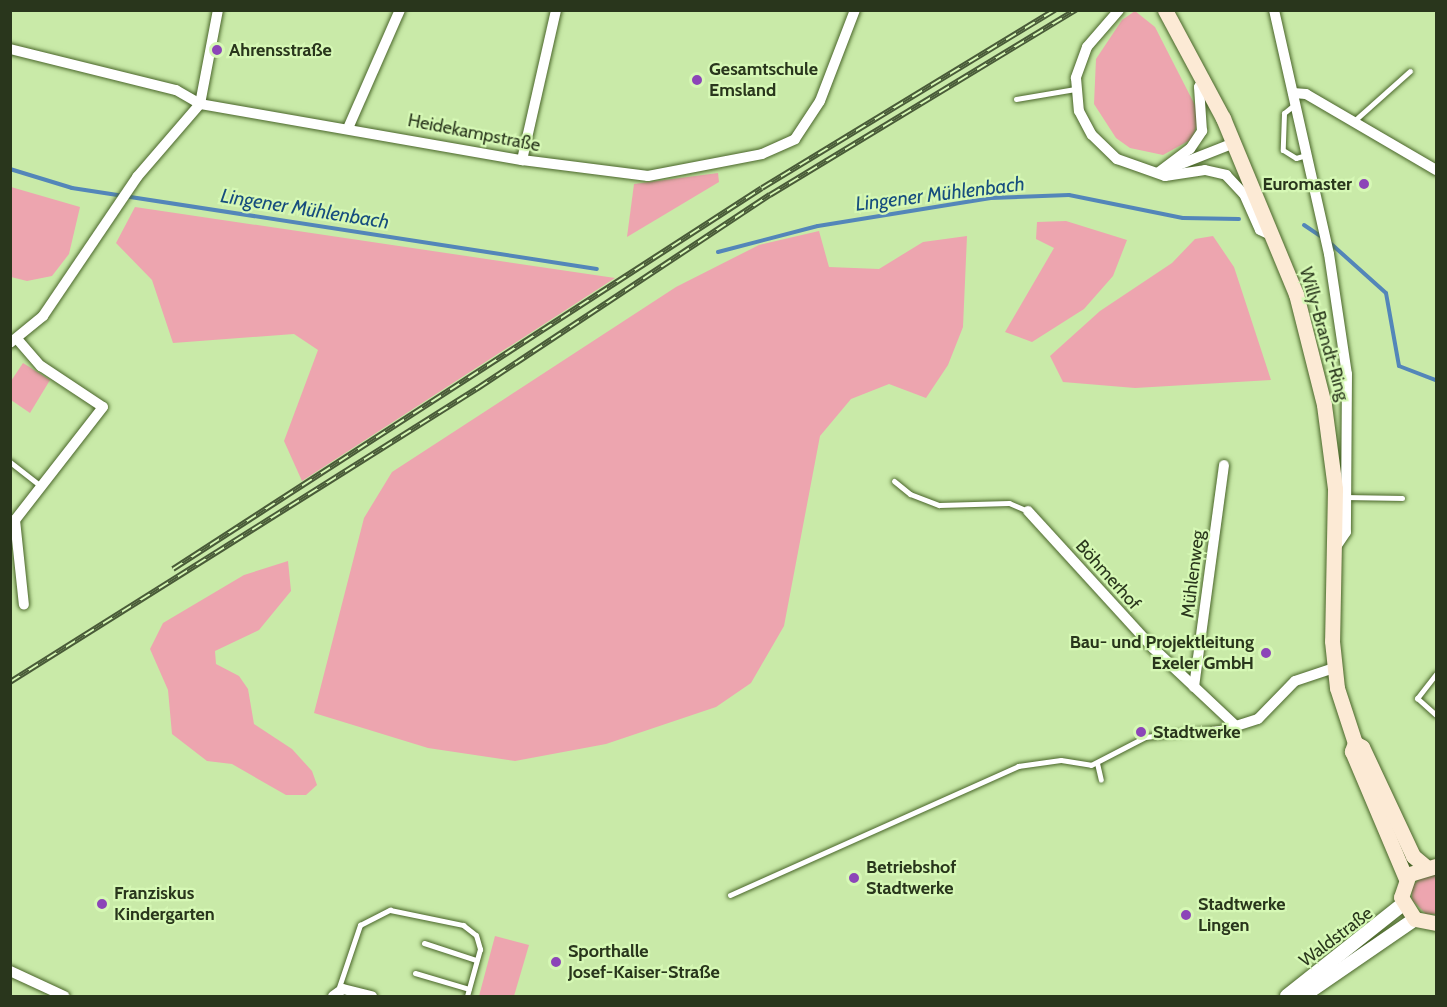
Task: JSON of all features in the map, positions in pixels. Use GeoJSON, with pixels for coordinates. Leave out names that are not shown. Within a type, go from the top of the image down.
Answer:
{"type":"FeatureCollection","features":[{"type":"Feature","properties":{"kind":"main road","name":"Willy-Brandt-Ring"},"geometry":{"type":"LineString","coordinates":[[1165,10],[1205,80],[1273,236],[1317,373],[1342,497],[1334,550],[1334,668],[1355,743],[1352,752],[1406,879]]}},
{"type":"Feature","properties":{"kind":"main road","name":"Willy-Brandt-Ring"},"geometry":{"type":"LineString","coordinates":[[1355,743],[1362,747],[1413,856],[1431,866]]}},
{"type":"Feature","properties":{"kind":"main road"},"geometry":{"type":"LineString","coordinates":[[1431,866],[1406,879],[1403,904],[1415,919],[1435,925]]}},
{"type":"Feature","properties":{"kind":"street"},"geometry":{"type":"LineString","coordinates":[[24,605],[13,520],[42,487],[103,407],[41,366],[14,341],[43,316],[134,182],[200,104],[218,10]]}},
{"type":"Feature","properties":{"kind":"street"},"geometry":{"type":"LineString","coordinates":[[349,126],[400,10]]}},
{"type":"Feature","properties":{"kind":"street"},"geometry":{"type":"LineString","coordinates":[[522,160],[556,10]]}},
{"type":"Feature","properties":{"kind":"street","name":"Heidekampstraße"},"geometry":{"type":"LineString","coordinates":[[10,48],[176,90],[200,104],[349,126],[522,160],[648,176],[773,151],[795,139],[809,122],[855,10]]}},
{"type":"Feature","properties":{"kind":"street"},"geometry":{"type":"LineString","coordinates":[[1119,10],[1087,47],[1075,89],[1079,111],[1105,150],[1159,172],[1226,175],[1237,183],[1260,230],[1273,236]]}},
{"type":"Feature","properties":{"kind":"street","name":"Willy-Brandt-Ring"},"geometry":{"type":"LineString","coordinates":[[1274,10],[1329,254],[1347,374],[1342,497]]}},
{"type":"Feature","properties":{"kind":"street"},"geometry":{"type":"LineString","coordinates":[[1159,172],[1190,149],[1202,131],[1199,87],[1205,80]]}},
{"type":"Feature","properties":{"kind":"street"},"geometry":{"type":"LineString","coordinates":[[1294,99],[1306,94],[1437,170]]}},
{"type":"Feature","properties":{"kind":"street"},"geometry":{"type":"LineString","coordinates":[[1159,172],[1234,143]]}},
{"type":"Feature","properties":{"kind":"street","name":"Mühlenweg"},"geometry":{"type":"LineString","coordinates":[[1194,687],[1224,465]]}},
{"type":"Feature","properties":{"kind":"street","name":"Böhmerhof"},"geometry":{"type":"LineString","coordinates":[[1028,510],[1194,687],[1236,726]]}},
{"type":"Feature","properties":{"kind":"street"},"geometry":{"type":"LineString","coordinates":[[1236,726],[1258,719],[1295,681],[1334,668]]}},
{"type":"Feature","properties":{"kind":"street","name":"Waldstraße"},"geometry":{"type":"LineString","coordinates":[[1287,996],[1403,904]]}},
{"type":"Feature","properties":{"kind":"street","name":"Waldstraße"},"geometry":{"type":"LineString","coordinates":[[1303,996],[1415,919]]}},
{"type":"Feature","properties":{"kind":"street"},"geometry":{"type":"LineString","coordinates":[[10,971],[64,996]]}},
{"type":"Feature","properties":{"kind":"street"},"geometry":{"type":"LineString","coordinates":[[336,993],[372,996]]}},
{"type":"Feature","properties":{"kind":"lane"},"geometry":{"type":"LineString","coordinates":[[1354,121],[1410,71]]}},
{"type":"Feature","properties":{"kind":"lane"},"geometry":{"type":"LineString","coordinates":[[1016,99],[1075,89]]}},
{"type":"Feature","properties":{"kind":"lane"},"geometry":{"type":"LineString","coordinates":[[1294,99],[1284,113],[1282,150],[1296,158],[1307,154]]}},
{"type":"Feature","properties":{"kind":"lane"},"geometry":{"type":"LineString","coordinates":[[10,462],[42,487]]}},
{"type":"Feature","properties":{"kind":"lane","name":"Böhmerhof"},"geometry":{"type":"LineString","coordinates":[[894,481],[910,494],[939,505],[1009,503],[1028,510]]}},
{"type":"Feature","properties":{"kind":"lane"},"geometry":{"type":"LineString","coordinates":[[1342,497],[1402,498]]}},
{"type":"Feature","properties":{"kind":"lane"},"geometry":{"type":"LineString","coordinates":[[1437,674],[1417,698],[1437,715]]}},
{"type":"Feature","properties":{"kind":"lane"},"geometry":{"type":"LineString","coordinates":[[730,895],[1018,766],[1062,760],[1098,763],[1145,736],[1236,726]]}},
{"type":"Feature","properties":{"kind":"lane"},"geometry":{"type":"LineString","coordinates":[[1098,763],[1101,780]]}},
{"type":"Feature","properties":{"kind":"lane"},"geometry":{"type":"LineString","coordinates":[[336,993],[360,925],[390,910],[464,925],[476,935],[476,960],[467,996]]}},
{"type":"Feature","properties":{"kind":"lane"},"geometry":{"type":"LineString","coordinates":[[424,943],[476,960]]}},
{"type":"Feature","properties":{"kind":"lane"},"geometry":{"type":"LineString","coordinates":[[415,974],[469,989]]}},
{"type":"Feature","properties":{"kind":"shaded area"},"geometry":{"type":"Polygon","coordinates":[[[1135,11],[1155,27],[1200,115],[1192,139],[1163,155],[1130,148],[1116,138],[1094,104],[1096,59],[1122,20],[1135,11]]]}},
{"type":"Feature","properties":{"kind":"shaded area"},"geometry":{"type":"Polygon","coordinates":[[[718,173],[719,182],[627,237],[634,184],[718,173]]]}},
{"type":"Feature","properties":{"kind":"shaded area"},"geometry":{"type":"Polygon","coordinates":[[[11,187],[80,207],[69,254],[52,276],[27,281],[11,277],[11,187]]]}},
{"type":"Feature","properties":{"kind":"shaded area"},"geometry":{"type":"Polygon","coordinates":[[[135,207],[615,278],[302,481],[284,441],[318,350],[294,334],[173,343],[152,280],[116,243],[135,207]]]}},
{"type":"Feature","properties":{"kind":"shaded area"},"geometry":{"type":"Polygon","coordinates":[[[1066,221],[1127,240],[1113,276],[1084,309],[1032,342],[1005,332],[1054,248],[1036,239],[1037,222],[1066,221]]]}},
{"type":"Feature","properties":{"kind":"shaded area"},"geometry":{"type":"Polygon","coordinates":[[[819,231],[829,267],[879,269],[923,242],[967,236],[963,327],[948,365],[926,398],[889,384],[851,399],[820,436],[784,626],[751,683],[716,707],[606,744],[515,761],[428,748],[314,713],[364,518],[392,472],[676,287],[759,245],[819,231]]]}},
{"type":"Feature","properties":{"kind":"shaded area"},"geometry":{"type":"Polygon","coordinates":[[[1213,236],[1234,267],[1271,380],[1135,388],[1063,382],[1050,356],[1100,311],[1172,263],[1195,239],[1213,236]]]}},
{"type":"Feature","properties":{"kind":"shaded area"},"geometry":{"type":"Polygon","coordinates":[[[23,363],[50,380],[30,413],[11,400],[11,381],[23,363]]]}},
{"type":"Feature","properties":{"kind":"shaded area"},"geometry":{"type":"Polygon","coordinates":[[[288,561],[291,591],[259,630],[215,651],[216,664],[239,676],[248,689],[254,724],[292,749],[312,771],[317,785],[306,795],[286,795],[232,764],[207,761],[172,734],[168,690],[150,649],[163,623],[244,575],[288,561]]]}},
{"type":"Feature","properties":{"kind":"shaded area"},"geometry":{"type":"Polygon","coordinates":[[[1436,875],[1436,914],[1426,914],[1412,900],[1412,887],[1421,877],[1436,875]]]}},
{"type":"Feature","properties":{"kind":"shaded area"},"geometry":{"type":"Polygon","coordinates":[[[495,936],[529,945],[514,996],[479,996],[495,936]]]}},
{"type":"Feature","properties":{"kind":"waterway","name":"Lingener Mühlenbach"},"geometry":{"type":"LineString","coordinates":[[10,169],[72,188],[597,269]]}},
{"type":"Feature","properties":{"kind":"waterway","name":"Lingener Mühlenbach"},"geometry":{"type":"LineString","coordinates":[[718,252],[818,226],[991,198],[1069,195],[1183,218],[1239,219]]}},
{"type":"Feature","properties":{"kind":"waterway","name":"Lingener Mühlenbach"},"geometry":{"type":"LineString","coordinates":[[1304,225],[1323,238]]}},
{"type":"Feature","properties":{"kind":"waterway","name":"Lingener Mühlenbach"},"geometry":{"type":"LineString","coordinates":[[1329,242],[1386,293],[1399,366],[1436,380]]}},
{"type":"Feature","properties":{"kind":"railway"},"geometry":{"type":"LineString","coordinates":[[173,569],[762,188],[1055,10]]}},
{"type":"Feature","properties":{"kind":"railway"},"geometry":{"type":"LineString","coordinates":[[10,682],[478,388],[770,195],[1076,10]]}},
{"type":"Feature","properties":{"kind":"place","name":"Ahrensstraße"},"geometry":{"type":"Point","coordinates":[217,50]}},
{"type":"Feature","properties":{"kind":"place","name":"Gesamtschule Emsland"},"geometry":{"type":"Point","coordinates":[697,80]}},
{"type":"Feature","properties":{"kind":"place","name":"Euromaster"},"geometry":{"type":"Point","coordinates":[1364,184]}},
{"type":"Feature","properties":{"kind":"place","name":"Bau- und Projektleitung Exeler GmbH"},"geometry":{"type":"Point","coordinates":[1266,653]}},
{"type":"Feature","properties":{"kind":"place","name":"Stadtwerke"},"geometry":{"type":"Point","coordinates":[1141,732]}},
{"type":"Feature","properties":{"kind":"place","name":"Betriebshof Stadtwerke"},"geometry":{"type":"Point","coordinates":[854,878]}},
{"type":"Feature","properties":{"kind":"place","name":"Franziskus Kindergarten"},"geometry":{"type":"Point","coordinates":[102,904]}},
{"type":"Feature","properties":{"kind":"place","name":"Stadtwerke Lingen"},"geometry":{"type":"Point","coordinates":[1186,915]}},
{"type":"Feature","properties":{"kind":"place","name":"Sporthalle Josef-Kaiser-Straße"},"geometry":{"type":"Point","coordinates":[556,962]}}]}
